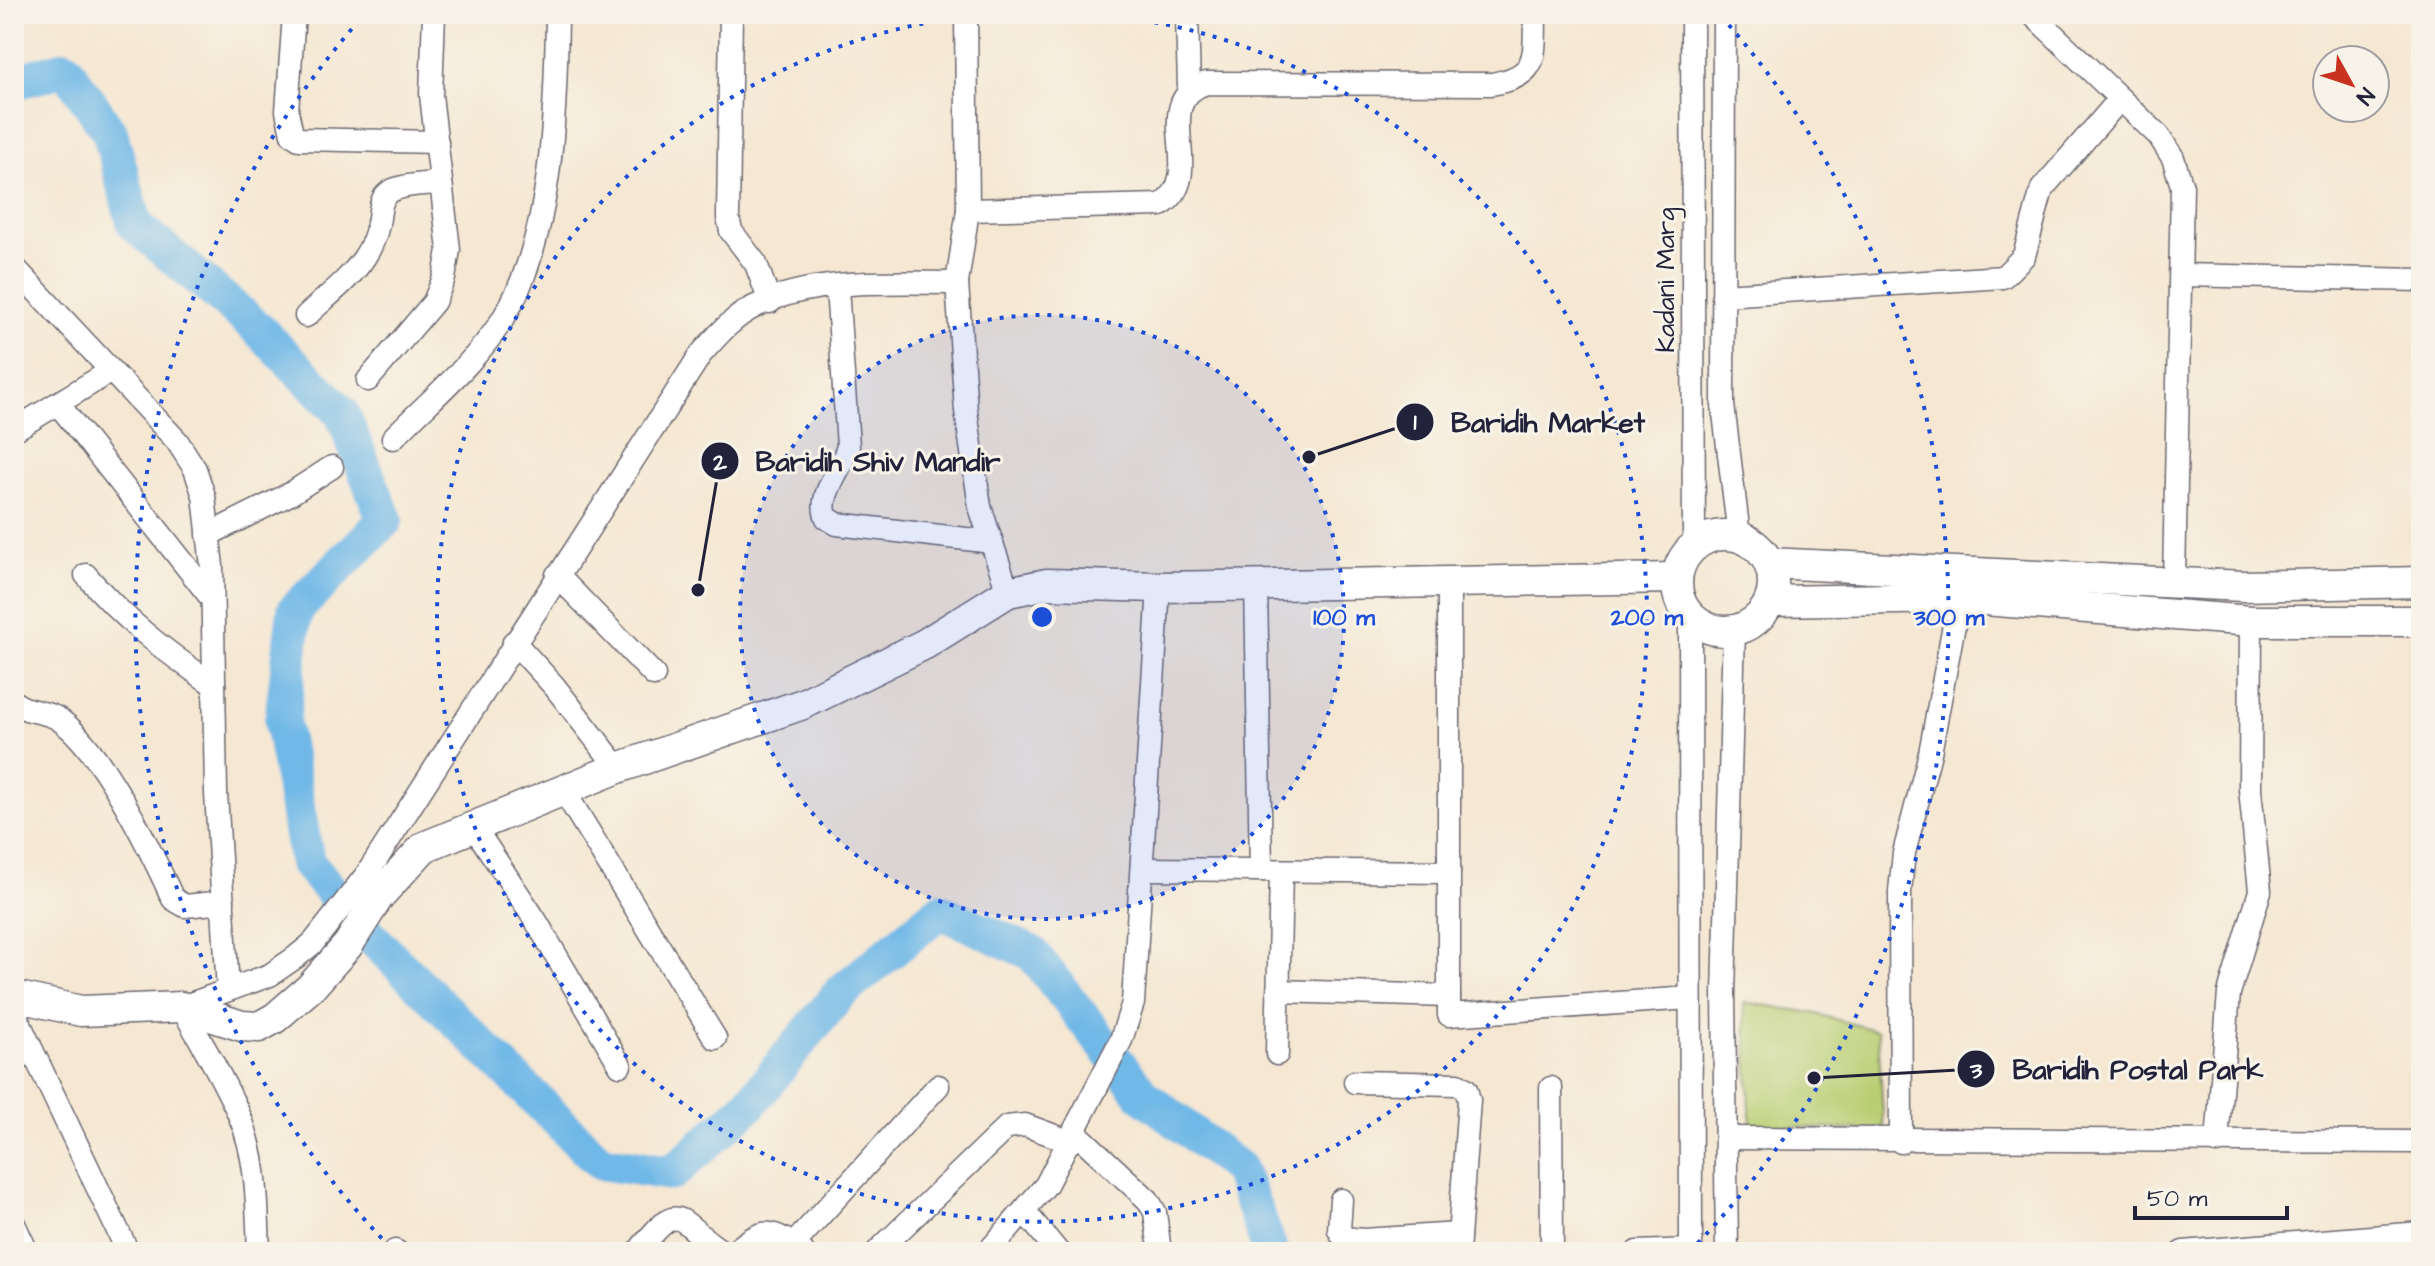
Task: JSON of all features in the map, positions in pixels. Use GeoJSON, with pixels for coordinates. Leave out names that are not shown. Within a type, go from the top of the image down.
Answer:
{"type":"FeatureCollection","features":[{"type":"Feature","properties":{"kind":"street"},"geometry":{"type":"LineString","coordinates":[[294,14],[287,111],[292,134],[299,139],[437,142]]}},
{"type":"Feature","properties":{"kind":"street"},"geometry":{"type":"LineString","coordinates":[[368,380],[434,302],[444,278],[449,250],[431,95],[434,14]]}},
{"type":"Feature","properties":{"kind":"street"},"geometry":{"type":"LineString","coordinates":[[393,438],[499,325],[528,270],[541,216],[554,100],[557,14]]}},
{"type":"Feature","properties":{"kind":"street"},"geometry":{"type":"LineString","coordinates":[[731,14],[728,217],[731,231],[756,264],[770,302]]}},
{"type":"Feature","properties":{"kind":"street"},"geometry":{"type":"LineString","coordinates":[[966,14],[968,210],[957,283],[966,411],[980,507],[1008,592]]}},
{"type":"Feature","properties":{"kind":"street"},"geometry":{"type":"LineString","coordinates":[[1187,14],[1189,88]]}},
{"type":"Feature","properties":{"kind":"street"},"geometry":{"type":"LineString","coordinates":[[968,210],[1161,205],[1175,196],[1180,183],[1180,100],[1189,88],[1206,83],[1491,84],[1510,81],[1525,73],[1534,61],[1535,14]]}},
{"type":"Feature","properties":{"kind":"street","name":"Kadani Marg"},"geometry":{"type":"LineString","coordinates":[[1692,14],[1694,545]]}},
{"type":"Feature","properties":{"kind":"street"},"geometry":{"type":"LineString","coordinates":[[1724,14],[1723,405],[1739,536]]}},
{"type":"Feature","properties":{"kind":"street"},"geometry":{"type":"LineString","coordinates":[[2032,14],[2159,136],[2173,158],[2182,186],[2174,580]]}},
{"type":"Feature","properties":{"kind":"street"},"geometry":{"type":"LineString","coordinates":[[1723,295],[2003,277],[2024,256],[2042,189],[2120,99]]}},
{"type":"Feature","properties":{"kind":"street"},"geometry":{"type":"LineString","coordinates":[[306,316],[363,259],[387,193],[402,184],[441,183]]}},
{"type":"Feature","properties":{"kind":"street"},"geometry":{"type":"LineString","coordinates":[[14,267],[177,441],[195,469],[204,496],[212,599],[228,990]]}},
{"type":"Feature","properties":{"kind":"street"},"geometry":{"type":"LineString","coordinates":[[2181,275],[2421,280]]}},
{"type":"Feature","properties":{"kind":"street"},"geometry":{"type":"LineString","coordinates":[[182,1007],[242,1026],[259,1027],[275,1018],[311,987],[348,945],[373,885],[514,642],[701,354],[729,325],[757,305],[806,291],[957,283]]}},
{"type":"Feature","properties":{"kind":"street"},"geometry":{"type":"LineString","coordinates":[[837,288],[848,446],[845,461],[824,500],[827,518],[837,524],[992,542]]}},
{"type":"Feature","properties":{"kind":"street"},"geometry":{"type":"LineString","coordinates":[[14,430],[111,371]]}},
{"type":"Feature","properties":{"kind":"street"},"geometry":{"type":"LineString","coordinates":[[59,405],[212,599]]}},
{"type":"Feature","properties":{"kind":"street"},"geometry":{"type":"LineString","coordinates":[[208,535],[290,494],[332,467]]}},
{"type":"Feature","properties":{"kind":"street"},"geometry":{"type":"LineString","coordinates":[[1723,534],[1739,536],[1753,543],[1769,563],[1773,585],[1770,601],[1761,615],[1734,630],[1718,631],[1690,617],[1681,604],[1677,578],[1684,558],[1694,545],[1723,534]]}},
{"type":"Feature","properties":{"kind":"street"},"geometry":{"type":"LineString","coordinates":[[1769,563],[2174,580],[2243,586],[2421,582]]}},
{"type":"Feature","properties":{"kind":"street"},"geometry":{"type":"LineString","coordinates":[[86,575],[114,608],[151,641],[214,685]]}},
{"type":"Feature","properties":{"kind":"street"},"geometry":{"type":"LineString","coordinates":[[557,575],[654,675]]}},
{"type":"Feature","properties":{"kind":"street"},"geometry":{"type":"LineString","coordinates":[[14,996],[81,1011],[182,1007],[270,975],[313,943],[373,885],[424,847],[618,768],[803,704],[925,644],[1008,592],[1047,584],[1159,587],[1677,578]]}},
{"type":"Feature","properties":{"kind":"street"},"geometry":{"type":"LineString","coordinates":[[1449,582],[1452,764],[1449,1015],[1690,998]]}},
{"type":"Feature","properties":{"kind":"street"},"geometry":{"type":"LineString","coordinates":[[1256,585],[1278,991],[1277,1054]]}},
{"type":"Feature","properties":{"kind":"street"},"geometry":{"type":"LineString","coordinates":[[988,1252],[1046,1185],[1074,1137],[1121,1040],[1133,1003],[1144,869],[1159,587]]}},
{"type":"Feature","properties":{"kind":"street"},"geometry":{"type":"LineString","coordinates":[[1770,601],[1959,598],[2251,621],[2421,621]]}},
{"type":"Feature","properties":{"kind":"street"},"geometry":{"type":"LineString","coordinates":[[1901,1142],[1900,891],[1904,853],[1930,753],[1959,598]]}},
{"type":"Feature","properties":{"kind":"street"},"geometry":{"type":"LineString","coordinates":[[1637,1252],[1691,1251],[1690,617]]}},
{"type":"Feature","properties":{"kind":"street"},"geometry":{"type":"LineString","coordinates":[[2217,1142],[2229,993],[2260,891],[2250,789],[2251,621]]}},
{"type":"Feature","properties":{"kind":"street"},"geometry":{"type":"LineString","coordinates":[[1727,1252],[1724,994],[1734,630]]}},
{"type":"Feature","properties":{"kind":"street"},"geometry":{"type":"LineString","coordinates":[[514,642],[555,687],[618,768]]}},
{"type":"Feature","properties":{"kind":"street"},"geometry":{"type":"LineString","coordinates":[[14,702],[21,708],[62,721],[84,747],[127,807],[173,899],[185,906],[223,902]]}},
{"type":"Feature","properties":{"kind":"street"},"geometry":{"type":"LineString","coordinates":[[564,791],[715,1038]]}},
{"type":"Feature","properties":{"kind":"street"},"geometry":{"type":"LineString","coordinates":[[474,827],[536,921],[620,1065]]}},
{"type":"Feature","properties":{"kind":"street"},"geometry":{"type":"LineString","coordinates":[[1144,869],[1449,872]]}},
{"type":"Feature","properties":{"kind":"street"},"geometry":{"type":"LineString","coordinates":[[1278,991],[1449,996]]}},
{"type":"Feature","properties":{"kind":"street"},"geometry":{"type":"LineString","coordinates":[[182,1007],[241,1118],[255,1180],[259,1252]]}},
{"type":"Feature","properties":{"kind":"street"},"geometry":{"type":"LineString","coordinates":[[14,1012],[128,1252]]}},
{"type":"Feature","properties":{"kind":"street"},"geometry":{"type":"LineString","coordinates":[[1341,1200],[1339,1230],[1344,1238],[1458,1243],[1469,1100],[1466,1089],[1458,1084],[1355,1082]]}},
{"type":"Feature","properties":{"kind":"street"},"geometry":{"type":"LineString","coordinates":[[734,1252],[759,1233],[771,1232],[798,1248],[938,1086]]}},
{"type":"Feature","properties":{"kind":"street"},"geometry":{"type":"LineString","coordinates":[[1551,1088],[1552,1252]]}},
{"type":"Feature","properties":{"kind":"street"},"geometry":{"type":"LineString","coordinates":[[877,1252],[1007,1127],[1025,1125],[1074,1137],[1148,1200],[1155,1212],[1160,1252]]}},
{"type":"Feature","properties":{"kind":"street"},"geometry":{"type":"LineString","coordinates":[[1728,1138],[1901,1142],[2421,1142]]}},
{"type":"Feature","properties":{"kind":"street"},"geometry":{"type":"LineString","coordinates":[[1025,1212],[1058,1252]]}},
{"type":"Feature","properties":{"kind":"street"},"geometry":{"type":"LineString","coordinates":[[638,1252],[661,1224],[672,1217],[682,1218],[723,1252]]}},
{"type":"Feature","properties":{"kind":"street"},"geometry":{"type":"LineString","coordinates":[[14,1224],[27,1252]]}},
{"type":"Feature","properties":{"kind":"street"},"geometry":{"type":"LineString","coordinates":[[2183,1252],[2421,1233]]}},
{"type":"Feature","properties":{"kind":"green space"},"geometry":{"type":"Polygon","coordinates":[[[1744,1002],[1813,1013],[1878,1031],[1884,1131],[1751,1125],[1744,1002]]]}},
{"type":"Feature","properties":{"kind":"waterway"},"geometry":{"type":"LineString","coordinates":[[14,82],[66,68],[110,133],[135,225],[254,325],[342,413],[385,520],[295,610],[282,722],[307,863],[375,941],[600,1162],[672,1173],[748,1106],[840,993],[940,911],[1032,953],[1143,1095],[1239,1169],[1271,1252]]}},
{"type":"Feature","properties":{"kind":"place","name":"Baridih Market"},"geometry":{"type":"Point","coordinates":[1309,457]}},
{"type":"Feature","properties":{"kind":"place","name":"Baridih Shiv Mandir"},"geometry":{"type":"Point","coordinates":[698,590]}},
{"type":"Feature","properties":{"kind":"place","name":"Baridih Postal Park"},"geometry":{"type":"Point","coordinates":[1814,1078]}}]}
